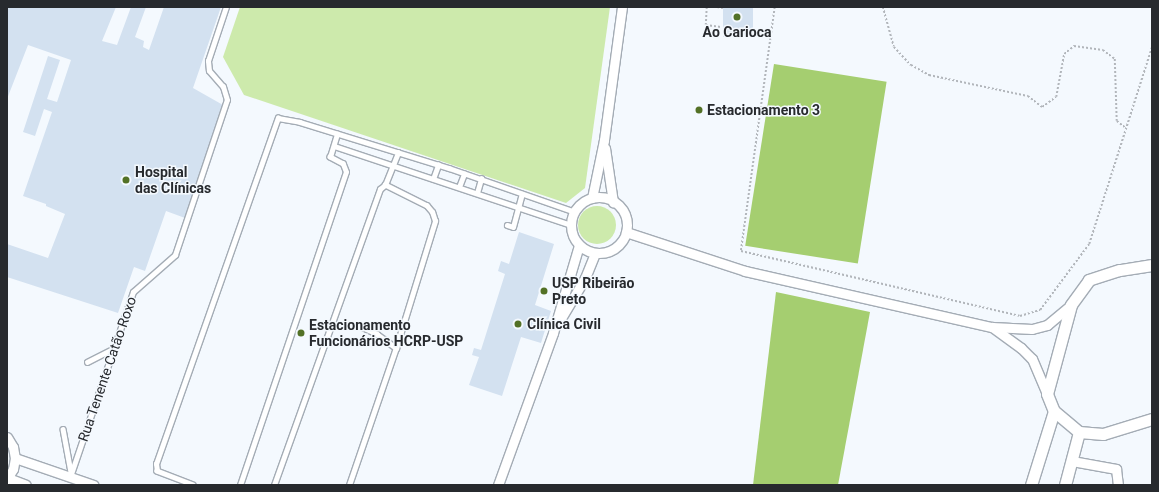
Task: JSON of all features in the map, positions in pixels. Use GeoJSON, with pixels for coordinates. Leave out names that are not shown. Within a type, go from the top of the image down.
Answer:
{"type":"FeatureCollection","features":[{"type":"Feature","properties":{"kind":"street"},"geometry":{"type":"LineString","coordinates":[[592,198],[604,140],[622,7]]}},
{"type":"Feature","properties":{"kind":"street"},"geometry":{"type":"LineString","coordinates":[[604,140],[613,202]]}},
{"type":"Feature","properties":{"kind":"street"},"geometry":{"type":"LineString","coordinates":[[592,198],[600,198],[613,202],[620,207],[624,215],[626,232],[622,241],[605,253],[595,253],[586,250],[574,239],[571,225],[575,212],[579,206],[592,198]]}},
{"type":"Feature","properties":{"kind":"street"},"geometry":{"type":"LineString","coordinates":[[626,232],[745,271],[992,327],[1032,329],[1047,324],[1071,305],[1089,280],[1119,270],[1152,265]]}},
{"type":"Feature","properties":{"kind":"street"},"geometry":{"type":"LineString","coordinates":[[498,485],[553,334],[579,245]]}},
{"type":"Feature","properties":{"kind":"street"},"geometry":{"type":"LineString","coordinates":[[553,334],[585,278],[595,253]]}},
{"type":"Feature","properties":{"kind":"street"},"geometry":{"type":"LineString","coordinates":[[1047,394],[1071,305]]}},
{"type":"Feature","properties":{"kind":"street"},"geometry":{"type":"LineString","coordinates":[[992,327],[1021,348],[1032,359],[1054,411],[1080,432],[1103,434],[1152,419]]}},
{"type":"Feature","properties":{"kind":"street"},"geometry":{"type":"LineString","coordinates":[[1032,485],[1054,411]]}},
{"type":"Feature","properties":{"kind":"street"},"geometry":{"type":"LineString","coordinates":[[1065,485],[1080,432]]}},
{"type":"Feature","properties":{"kind":"street"},"geometry":{"type":"LineString","coordinates":[[7,437],[13,447],[15,458],[13,469],[8,479],[26,485]]}},
{"type":"Feature","properties":{"kind":"street"},"geometry":{"type":"LineString","coordinates":[[15,458],[69,478],[94,485]]}},
{"type":"Feature","properties":{"kind":"street"},"geometry":{"type":"LineString","coordinates":[[1072,461],[1116,469],[1118,485]]}},
{"type":"Feature","properties":{"kind":"lane","name":"Rua Tenente Catão Roxo"},"geometry":{"type":"LineString","coordinates":[[69,478],[133,292],[175,255],[227,100],[223,87],[209,71],[208,61],[226,7]]}},
{"type":"Feature","properties":{"kind":"lane"},"geometry":{"type":"LineString","coordinates":[[193,485],[158,471],[156,464],[278,118],[337,134],[438,165],[575,212]]}},
{"type":"Feature","properties":{"kind":"lane"},"geometry":{"type":"LineString","coordinates":[[240,485],[346,172],[343,164],[330,158],[337,134]]}},
{"type":"Feature","properties":{"kind":"lane"},"geometry":{"type":"LineString","coordinates":[[334,146],[571,225]]}},
{"type":"Feature","properties":{"kind":"lane"},"geometry":{"type":"LineString","coordinates":[[274,485],[380,189],[385,185],[398,153]]}},
{"type":"Feature","properties":{"kind":"lane"},"geometry":{"type":"LineString","coordinates":[[433,179],[438,165]]}},
{"type":"Feature","properties":{"kind":"lane"},"geometry":{"type":"LineString","coordinates":[[459,187],[464,174]]}},
{"type":"Feature","properties":{"kind":"lane"},"geometry":{"type":"LineString","coordinates":[[477,193],[481,180]]}},
{"type":"Feature","properties":{"kind":"lane"},"geometry":{"type":"LineString","coordinates":[[349,485],[396,348],[435,221],[432,212],[427,206],[385,185]]}},
{"type":"Feature","properties":{"kind":"lane"},"geometry":{"type":"LineString","coordinates":[[507,225],[512,227],[522,194]]}},
{"type":"Feature","properties":{"kind":"lane"},"geometry":{"type":"LineString","coordinates":[[358,325],[377,334],[396,348]]}},
{"type":"Feature","properties":{"kind":"lane"},"geometry":{"type":"LineString","coordinates":[[87,362],[114,348]]}},
{"type":"Feature","properties":{"kind":"lane"},"geometry":{"type":"LineString","coordinates":[[64,429],[69,478]]}},
{"type":"Feature","properties":{"kind":"path"},"geometry":{"type":"LineString","coordinates":[[707,7],[706,25],[721,27]]}},
{"type":"Feature","properties":{"kind":"path"},"geometry":{"type":"LineString","coordinates":[[717,7],[723,8]]}},
{"type":"Feature","properties":{"kind":"path"},"geometry":{"type":"LineString","coordinates":[[775,7],[741,251],[1020,316],[1040,310],[1089,244],[1152,47]]}},
{"type":"Feature","properties":{"kind":"path"},"geometry":{"type":"LineString","coordinates":[[883,7],[894,47],[911,65],[929,75],[1028,96],[1042,107],[1056,97],[1064,54],[1074,46],[1103,50],[1115,59],[1117,121],[1126,128]]}},
{"type":"Feature","properties":{"kind":"green space"},"geometry":{"type":"Polygon","coordinates":[[[240,7],[610,7],[585,188],[566,203],[244,95],[223,57],[240,7]]]}},
{"type":"Feature","properties":{"kind":"green space"},"geometry":{"type":"Polygon","coordinates":[[[774,64],[887,82],[858,264],[745,246],[774,64]]]}},
{"type":"Feature","properties":{"kind":"green space"},"geometry":{"type":"Polygon","coordinates":[[[593,206],[601,206],[611,211],[615,218],[615,232],[611,239],[601,244],[593,244],[583,239],[581,236],[578,229],[578,221],[583,211],[586,209],[593,206]]]}},
{"type":"Feature","properties":{"kind":"green space"},"geometry":{"type":"Polygon","coordinates":[[[776,292],[870,312],[838,485],[753,485],[776,292]]]}},
{"type":"Feature","properties":{"kind":"building","name":"Hospital das Clínicas"},"geometry":{"type":"Polygon","coordinates":[[[7,7],[116,7],[102,41],[117,45],[131,7],[146,7],[135,37],[144,41],[143,47],[149,50],[164,7],[221,7],[193,88],[223,105],[185,218],[166,211],[145,271],[134,267],[118,313],[7,277],[7,244],[48,258],[65,214],[46,206],[46,204],[23,196],[52,112],[44,109],[35,136],[23,132],[48,56],[60,60],[47,99],[57,102],[71,60],[28,45],[7,99],[7,7]]]}},
{"type":"Feature","properties":{"kind":"building","name":"Ao Carioca"},"geometry":{"type":"Polygon","coordinates":[[[723,7],[753,7],[753,37],[723,37],[723,7]]]}},
{"type":"Feature","properties":{"kind":"building","name":"Clínica Civil"},"geometry":{"type":"Polygon","coordinates":[[[519,232],[554,244],[535,305],[551,311],[541,343],[521,337],[502,396],[469,385],[479,357],[472,355],[474,348],[481,350],[505,274],[498,271],[501,261],[509,264],[519,232]]]}},
{"type":"Feature","properties":{"kind":"place","name":"Ao Carioca"},"geometry":{"type":"Point","coordinates":[737,17]}},
{"type":"Feature","properties":{"kind":"place","name":"Estacionamento 3"},"geometry":{"type":"Point","coordinates":[699,110]}},
{"type":"Feature","properties":{"kind":"place","name":"Hospital das Clínicas"},"geometry":{"type":"Point","coordinates":[126,180]}},
{"type":"Feature","properties":{"kind":"place","name":"USP Ribeirão Preto"},"geometry":{"type":"Point","coordinates":[544,291]}},
{"type":"Feature","properties":{"kind":"place","name":"Clínica Civil"},"geometry":{"type":"Point","coordinates":[518,324]}},
{"type":"Feature","properties":{"kind":"place","name":"Estacionamento Funcionários HCRP-USP"},"geometry":{"type":"Point","coordinates":[301,333]}}]}
